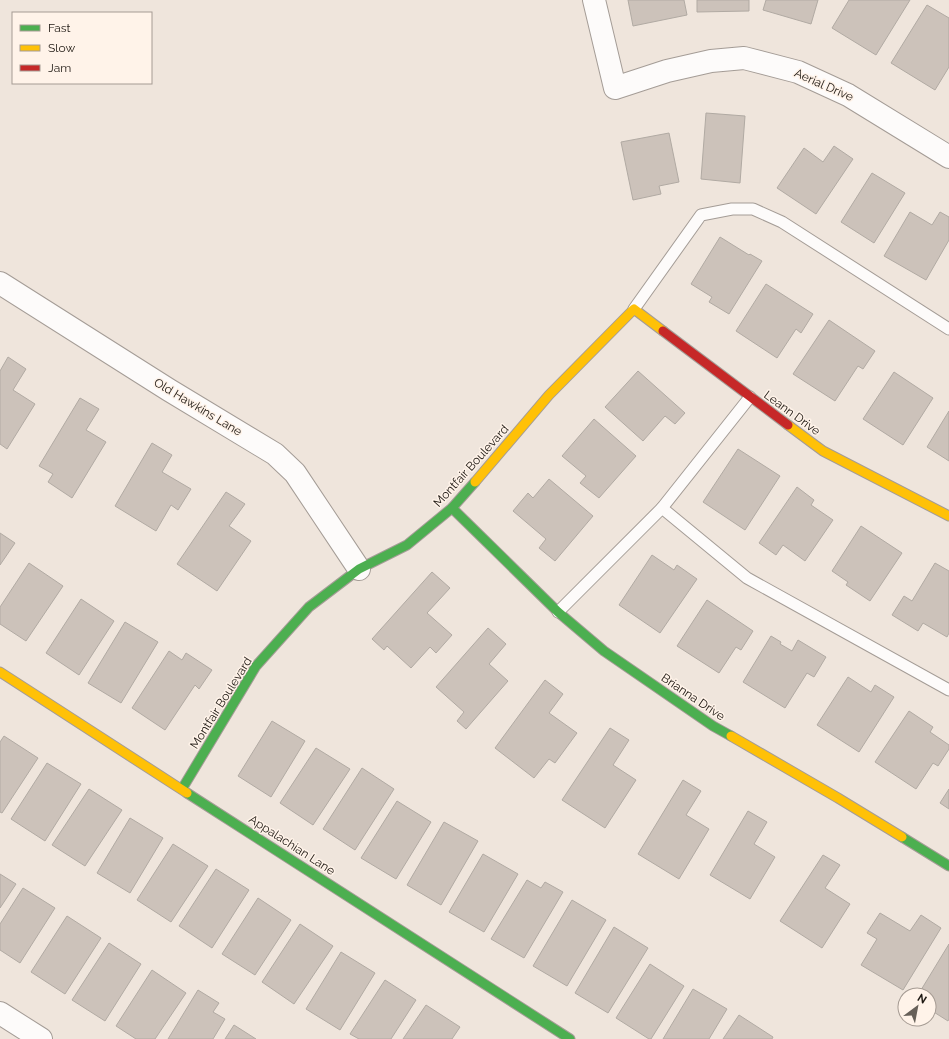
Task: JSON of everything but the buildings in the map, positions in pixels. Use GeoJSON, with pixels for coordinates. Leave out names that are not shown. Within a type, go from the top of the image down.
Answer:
{"type":"FeatureCollection","features":[{"type":"Feature","properties":{"kind":"street","name":"Aerial Drive"},"geometry":{"type":"LineString","coordinates":[[594,0],[615,88],[668,71],[711,62],[744,58],[798,72],[848,95],[949,157]]}},
{"type":"Feature","properties":{"kind":"street","name":"Old Hawkins Lane"},"geometry":{"type":"LineString","coordinates":[[0,284],[169,390],[275,454],[295,473],[359,569]]}},
{"type":"Feature","properties":{"kind":"street","name":"Montfair Boulevard"},"geometry":{"type":"LineString","coordinates":[[182,788],[256,666],[309,607],[359,569],[407,545],[452,508],[549,395],[634,309]]}},
{"type":"Feature","properties":{"kind":"street","name":"Leann Drive"},"geometry":{"type":"LineString","coordinates":[[634,309],[823,450],[949,516]]}},
{"type":"Feature","properties":{"kind":"street","name":"Brianna Drive"},"geometry":{"type":"LineString","coordinates":[[452,508],[558,612],[604,651],[713,726],[838,798],[949,866]]}},
{"type":"Feature","properties":{"kind":"street","name":"Appalachian Lane"},"geometry":{"type":"LineString","coordinates":[[0,672],[570,1039]]}},
{"type":"Feature","properties":{"kind":"street"},"geometry":{"type":"LineString","coordinates":[[0,1013],[41,1039]]}},
{"type":"Feature","properties":{"kind":"lane"},"geometry":{"type":"LineString","coordinates":[[634,309],[701,215],[732,209],[753,210],[782,222],[949,329]]}},
{"type":"Feature","properties":{"kind":"lane"},"geometry":{"type":"LineString","coordinates":[[558,612],[662,508],[750,397]]}},
{"type":"Feature","properties":{"kind":"lane"},"geometry":{"type":"LineString","coordinates":[[662,508],[747,578],[949,690]]}},
{"type":"Feature","properties":{"kind":"traffic: fast"},"geometry":{"type":"LineString","coordinates":[[182,789],[256,666],[309,607],[359,569],[407,545],[452,508],[475,482]]}},
{"type":"Feature","properties":{"kind":"traffic: fast"},"geometry":{"type":"LineString","coordinates":[[452,508],[558,612],[604,651],[713,726],[731,736]]}},
{"type":"Feature","properties":{"kind":"traffic: fast"},"geometry":{"type":"LineString","coordinates":[[187,793],[570,1039]]}},
{"type":"Feature","properties":{"kind":"traffic: fast"},"geometry":{"type":"LineString","coordinates":[[902,837],[949,866]]}},
{"type":"Feature","properties":{"kind":"traffic: slow"},"geometry":{"type":"LineString","coordinates":[[475,482],[549,395],[634,309],[663,331]]}},
{"type":"Feature","properties":{"kind":"traffic: slow"},"geometry":{"type":"LineString","coordinates":[[788,425],[823,451],[949,516]]}},
{"type":"Feature","properties":{"kind":"traffic: slow"},"geometry":{"type":"LineString","coordinates":[[0,672],[187,793]]}},
{"type":"Feature","properties":{"kind":"traffic: slow"},"geometry":{"type":"LineString","coordinates":[[731,736],[902,837]]}},
{"type":"Feature","properties":{"kind":"traffic: jam"},"geometry":{"type":"LineString","coordinates":[[663,331],[788,425]]}}]}
